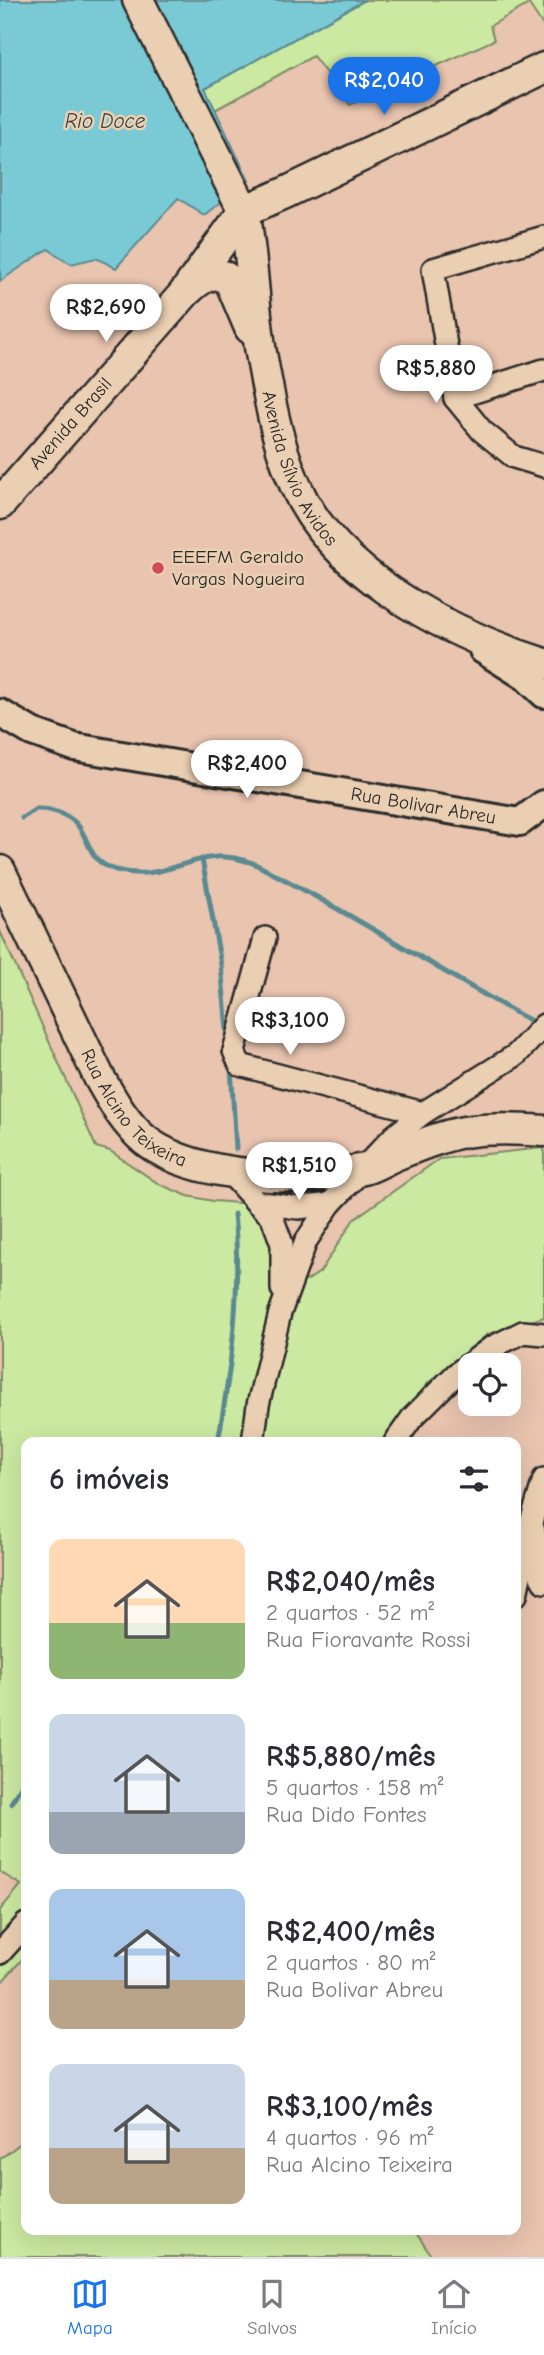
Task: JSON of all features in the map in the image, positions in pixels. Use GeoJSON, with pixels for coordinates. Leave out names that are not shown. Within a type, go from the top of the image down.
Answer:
{"type":"FeatureCollection","features":[{"type":"Feature","properties":{"kind":"main road","name":"Avenida Sílvio Avidos"},"geometry":{"type":"LineString","coordinates":[[138,0],[244,211],[251,247],[261,351],[278,433],[285,458],[310,511],[329,537],[386,588],[430,616],[480,640],[544,664]]}},
{"type":"Feature","properties":{"kind":"main road"},"geometry":{"type":"LineString","coordinates":[[244,211],[544,68]]}},
{"type":"Feature","properties":{"kind":"main road","name":"Avenida Brasil"},"geometry":{"type":"LineString","coordinates":[[0,504],[183,295],[244,211]]}},
{"type":"Feature","properties":{"kind":"main road"},"geometry":{"type":"LineString","coordinates":[[183,295],[198,280],[211,275],[221,274],[227,277],[261,351]]}},
{"type":"Feature","properties":{"kind":"main road","name":"Rua Alcino Teixeira"},"geometry":{"type":"LineString","coordinates":[[0,872],[116,1107],[147,1141],[169,1153],[229,1172],[298,1177],[366,1168],[463,1132],[544,1130]]}},
{"type":"Feature","properties":{"kind":"street"},"geometry":{"type":"LineString","coordinates":[[544,237],[433,269],[455,398],[482,430],[514,457],[544,466]]}},
{"type":"Feature","properties":{"kind":"street"},"geometry":{"type":"LineString","coordinates":[[455,398],[544,370]]}},
{"type":"Feature","properties":{"kind":"street"},"geometry":{"type":"LineString","coordinates":[[430,616],[526,677],[544,694]]}},
{"type":"Feature","properties":{"kind":"street","name":"Rua Bolivar Abreu"},"geometry":{"type":"LineString","coordinates":[[0,713],[32,732],[75,747],[532,824]]}},
{"type":"Feature","properties":{"kind":"street"},"geometry":{"type":"LineString","coordinates":[[532,824],[544,804]]}},
{"type":"Feature","properties":{"kind":"street"},"geometry":{"type":"LineString","coordinates":[[265,938],[234,1051],[240,1065],[423,1113]]}},
{"type":"Feature","properties":{"kind":"street"},"geometry":{"type":"LineString","coordinates":[[254,1437],[258,1405],[280,1313],[306,1241],[330,1204],[394,1136],[423,1113],[516,1055],[544,1025]]}},
{"type":"Feature","properties":{"kind":"street"},"geometry":{"type":"LineString","coordinates":[[229,1172],[272,1217],[282,1244],[280,1313]]}},
{"type":"Feature","properties":{"kind":"street"},"geometry":{"type":"LineString","coordinates":[[256,1202],[298,1208],[330,1204]]}},
{"type":"Feature","properties":{"kind":"street"},"geometry":{"type":"LineString","coordinates":[[399,1437],[412,1418],[456,1374],[491,1348],[523,1332],[544,1334]]}},
{"type":"Feature","properties":{"kind":"street"},"geometry":{"type":"LineString","coordinates":[[521,1573],[544,1479]]}},
{"type":"Feature","properties":{"kind":"street"},"geometry":{"type":"LineString","coordinates":[[533,1519],[544,1582]]}},
{"type":"Feature","properties":{"kind":"street"},"geometry":{"type":"LineString","coordinates":[[0,1953],[21,1930]]}},
{"type":"Feature","properties":{"kind":"green space"},"geometry":{"type":"Polygon","coordinates":[[[365,0],[544,0],[544,27],[529,4],[490,26],[494,40],[350,105],[313,56],[215,110],[205,88],[365,0]]]}},
{"type":"Feature","properties":{"kind":"green space"},"geometry":{"type":"Polygon","coordinates":[[[0,931],[96,1147],[110,1151],[159,1184],[188,1196],[240,1203],[254,1211],[295,1284],[320,1272],[354,1219],[439,1159],[544,1148],[544,1317],[488,1334],[465,1353],[458,1353],[458,1358],[428,1383],[386,1437],[21,1437],[21,1885],[0,1872],[0,931]]]}},
{"type":"Feature","properties":{"kind":"green space"},"geometry":{"type":"Polygon","coordinates":[[[21,1885],[21,1961],[0,1984],[0,1910],[21,1885]]]}},
{"type":"Feature","properties":{"kind":"green space"},"geometry":{"type":"Polygon","coordinates":[[[21,2143],[21,2235],[417,2235],[432,2257],[0,2257],[0,2159],[21,2143]]]}},
{"type":"Feature","properties":{"kind":"water","name":"Rio Doce"},"geometry":{"type":"Polygon","coordinates":[[[0,0],[365,0],[205,88],[249,181],[204,215],[178,198],[116,268],[96,258],[71,264],[48,249],[0,281],[0,0]]]}},
{"type":"Feature","properties":{"kind":"waterway"},"geometry":{"type":"LineString","coordinates":[[22,818],[36,809],[54,811],[66,816],[79,827],[92,853],[101,863],[130,873],[155,872],[216,857],[253,863],[531,1021]]}},
{"type":"Feature","properties":{"kind":"waterway"},"geometry":{"type":"LineString","coordinates":[[202,859],[221,965],[228,1040]]}},
{"type":"Feature","properties":{"kind":"waterway"},"geometry":{"type":"LineString","coordinates":[[231,1067],[236,1149]]}},
{"type":"Feature","properties":{"kind":"waterway"},"geometry":{"type":"LineString","coordinates":[[219,1437],[236,1299],[234,1214]]}},
{"type":"Feature","properties":{"kind":"waterway"},"geometry":{"type":"LineString","coordinates":[[11,1803],[21,1786]]}},
{"type":"Feature","properties":{"kind":"place","name":"EEEFM Geraldo Vargas Nogueira"},"geometry":{"type":"Point","coordinates":[158,568]}}]}
